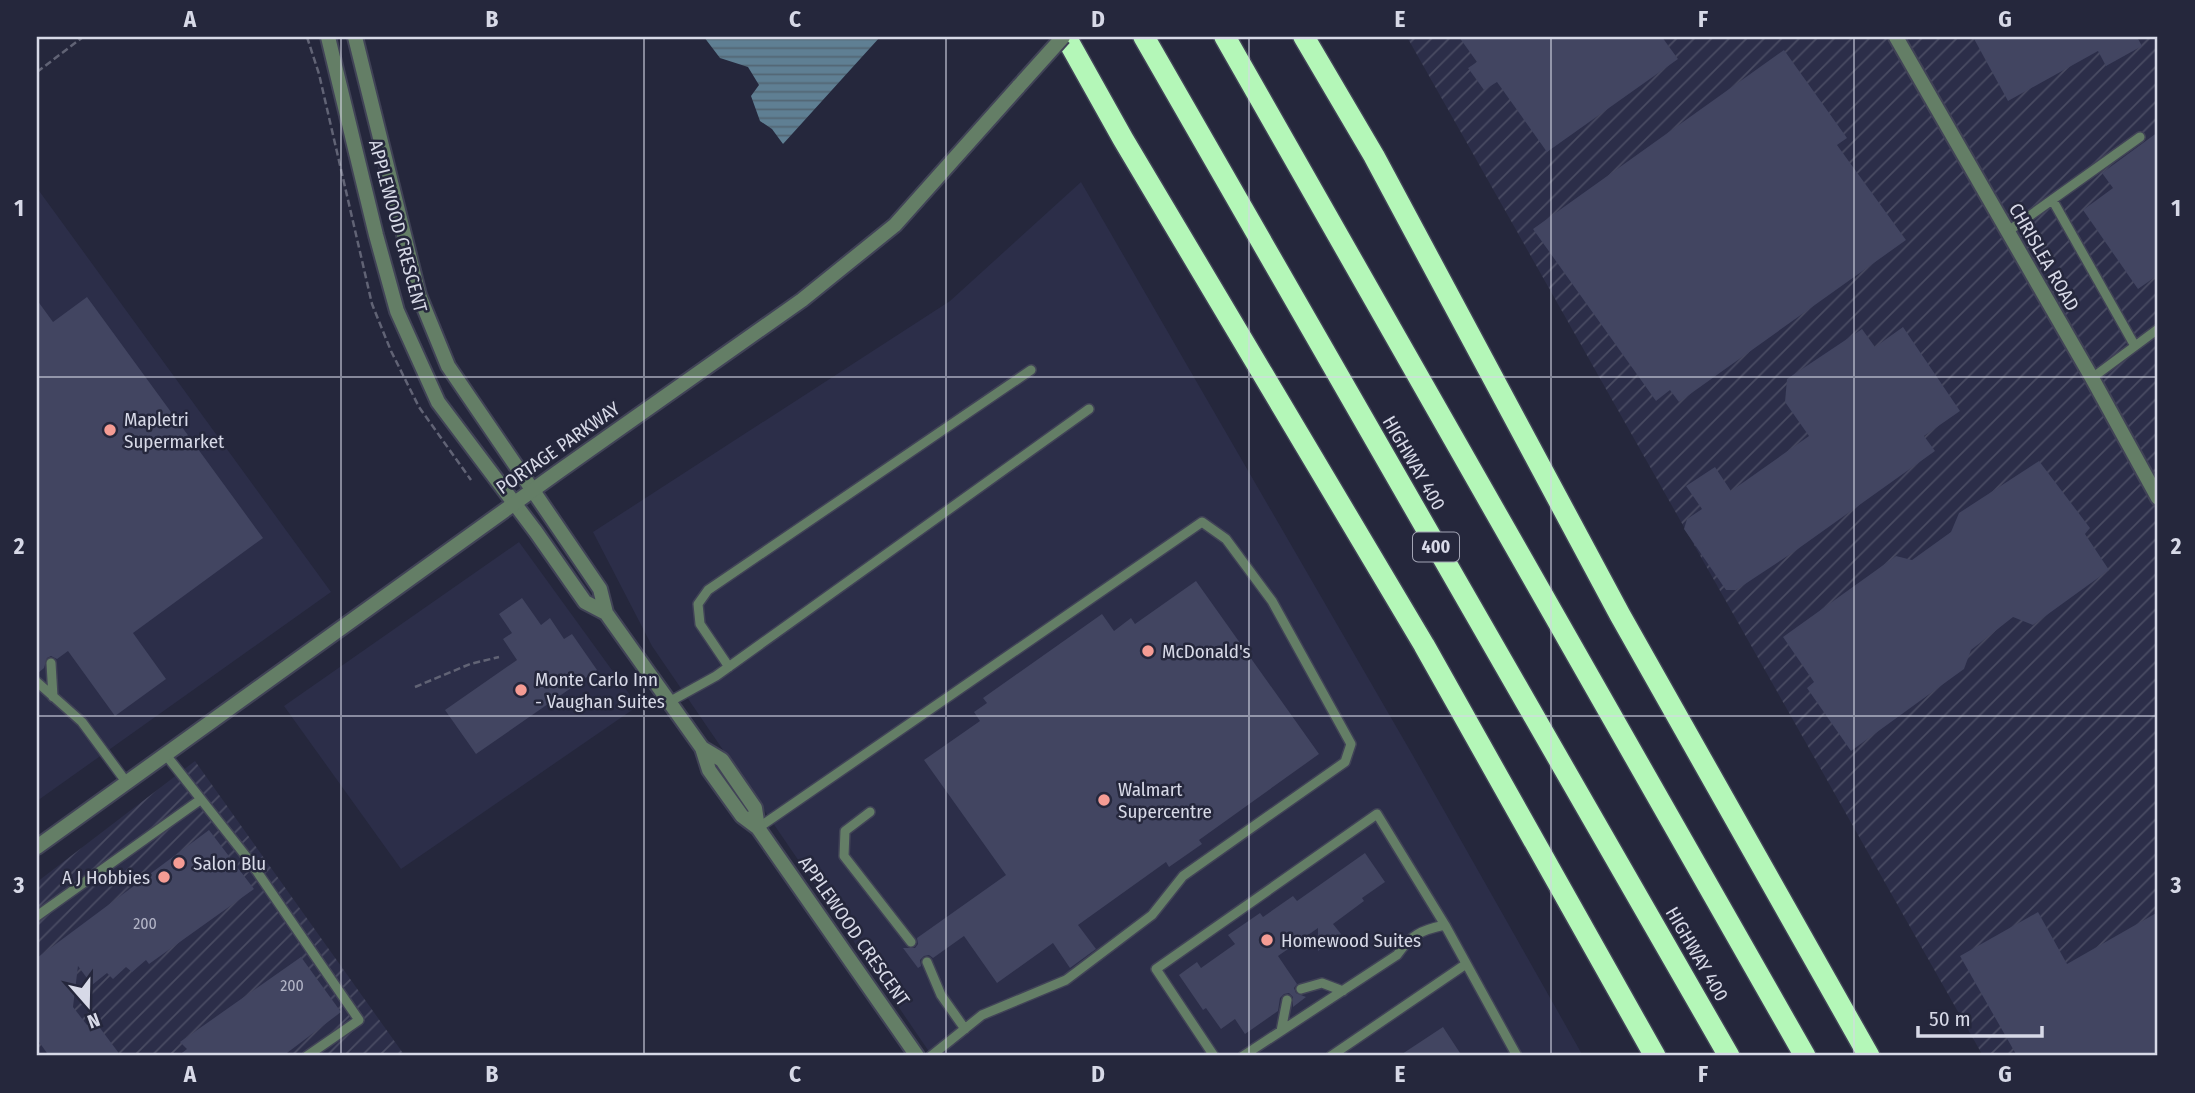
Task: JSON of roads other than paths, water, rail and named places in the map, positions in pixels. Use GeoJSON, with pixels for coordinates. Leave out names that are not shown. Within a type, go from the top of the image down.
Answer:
{"type":"FeatureCollection","features":[{"type":"Feature","properties":{"kind":"highway"},"geometry":{"type":"LineString","coordinates":[[1048,37],[1122,139]]}},
{"type":"Feature","properties":{"kind":"highway"},"geometry":{"type":"LineString","coordinates":[[1065,37],[1122,139],[1424,645],[1655,1056]]}},
{"type":"Feature","properties":{"kind":"highway","name":"HIGHWAY 400"},"geometry":{"type":"LineString","coordinates":[[1143,37],[1729,1056]]}},
{"type":"Feature","properties":{"kind":"highway"},"geometry":{"type":"LineString","coordinates":[[1225,37],[1804,1056]]}},
{"type":"Feature","properties":{"kind":"highway"},"geometry":{"type":"LineString","coordinates":[[1304,37],[1374,156],[1620,615],[1869,1056]]}},
{"type":"Feature","properties":{"kind":"highway"},"geometry":{"type":"LineString","coordinates":[[1318,37],[1374,156]]}},
{"type":"Feature","properties":{"kind":"street","name":"APPLEWOOD CRESCENT"},"geometry":{"type":"LineString","coordinates":[[328,37],[397,311],[438,402],[585,602],[606,613]]}},
{"type":"Feature","properties":{"kind":"street","name":"APPLEWOOD CRESCENT"},"geometry":{"type":"LineString","coordinates":[[355,37],[419,295],[448,366],[600,589],[606,613],[702,748],[709,770],[743,816],[758,828],[917,1056]]}},
{"type":"Feature","properties":{"kind":"street","name":"PORTAGE PARKWAY"},"geometry":{"type":"LineString","coordinates":[[37,847],[532,490],[802,300],[862,253],[895,225],[1065,37]]}},
{"type":"Feature","properties":{"kind":"street","name":"CHRISLEA ROAD"},"geometry":{"type":"LineString","coordinates":[[1896,37],[2158,498]]}},
{"type":"Feature","properties":{"kind":"lane"},"geometry":{"type":"LineString","coordinates":[[2007,232],[2140,137]]}},
{"type":"Feature","properties":{"kind":"lane"},"geometry":{"type":"LineString","coordinates":[[2053,201],[2134,346]]}},
{"type":"Feature","properties":{"kind":"lane"},"geometry":{"type":"LineString","coordinates":[[2092,378],[2158,329]]}},
{"type":"Feature","properties":{"kind":"lane"},"geometry":{"type":"LineString","coordinates":[[729,667],[700,624],[698,604],[708,590],[1031,370]]}},
{"type":"Feature","properties":{"kind":"lane"},"geometry":{"type":"LineString","coordinates":[[669,702],[729,667],[1088,410]]}},
{"type":"Feature","properties":{"kind":"lane"},"geometry":{"type":"LineString","coordinates":[[758,828],[1202,522],[1226,539],[1272,601],[1351,744],[1345,762],[1183,876],[1152,915],[1066,980],[982,1015],[931,1056]]}},
{"type":"Feature","properties":{"kind":"lane"},"geometry":{"type":"LineString","coordinates":[[51,663],[54,696]]}},
{"type":"Feature","properties":{"kind":"lane"},"geometry":{"type":"LineString","coordinates":[[37,681],[82,722],[127,783]]}},
{"type":"Feature","properties":{"kind":"lane"},"geometry":{"type":"LineString","coordinates":[[166,755],[249,860],[359,1020],[307,1056]]}},
{"type":"Feature","properties":{"kind":"lane"},"geometry":{"type":"LineString","coordinates":[[37,916],[200,800]]}},
{"type":"Feature","properties":{"kind":"lane"},"geometry":{"type":"LineString","coordinates":[[870,812],[845,831],[844,856],[911,942]]}},
{"type":"Feature","properties":{"kind":"lane"},"geometry":{"type":"LineString","coordinates":[[1214,1056],[1156,969],[1377,814],[1445,925],[1517,1056]]}},
{"type":"Feature","properties":{"kind":"lane"},"geometry":{"type":"LineString","coordinates":[[1243,1056],[1397,955],[1407,941],[1425,929],[1445,925]]}},
{"type":"Feature","properties":{"kind":"lane"},"geometry":{"type":"LineString","coordinates":[[927,962],[941,995],[965,1029]]}},
{"type":"Feature","properties":{"kind":"lane"},"geometry":{"type":"LineString","coordinates":[[1331,1056],[1466,964]]}},
{"type":"Feature","properties":{"kind":"lane"},"geometry":{"type":"LineString","coordinates":[[1301,989],[1322,983],[1343,991]]}},
{"type":"Feature","properties":{"kind":"lane"},"geometry":{"type":"LineString","coordinates":[[1281,1031],[1287,1000]]}},
{"type":"Feature","properties":{"kind":"place","name":"Mapletri Supermarket"},"geometry":{"type":"Point","coordinates":[110,430]}},
{"type":"Feature","properties":{"kind":"place","name":"McDonald's"},"geometry":{"type":"Point","coordinates":[1148,651]}},
{"type":"Feature","properties":{"kind":"place","name":"Monte Carlo Inn - Vaughan Suites"},"geometry":{"type":"Point","coordinates":[521,690]}},
{"type":"Feature","properties":{"kind":"place","name":"Walmart Supercentre"},"geometry":{"type":"Point","coordinates":[1104,800]}},
{"type":"Feature","properties":{"kind":"place","name":"Salon Blu"},"geometry":{"type":"Point","coordinates":[179,863]}},
{"type":"Feature","properties":{"kind":"place","name":"A J Hobbies"},"geometry":{"type":"Point","coordinates":[164,877]}},
{"type":"Feature","properties":{"kind":"place","name":"Homewood Suites"},"geometry":{"type":"Point","coordinates":[1267,940]}}]}
